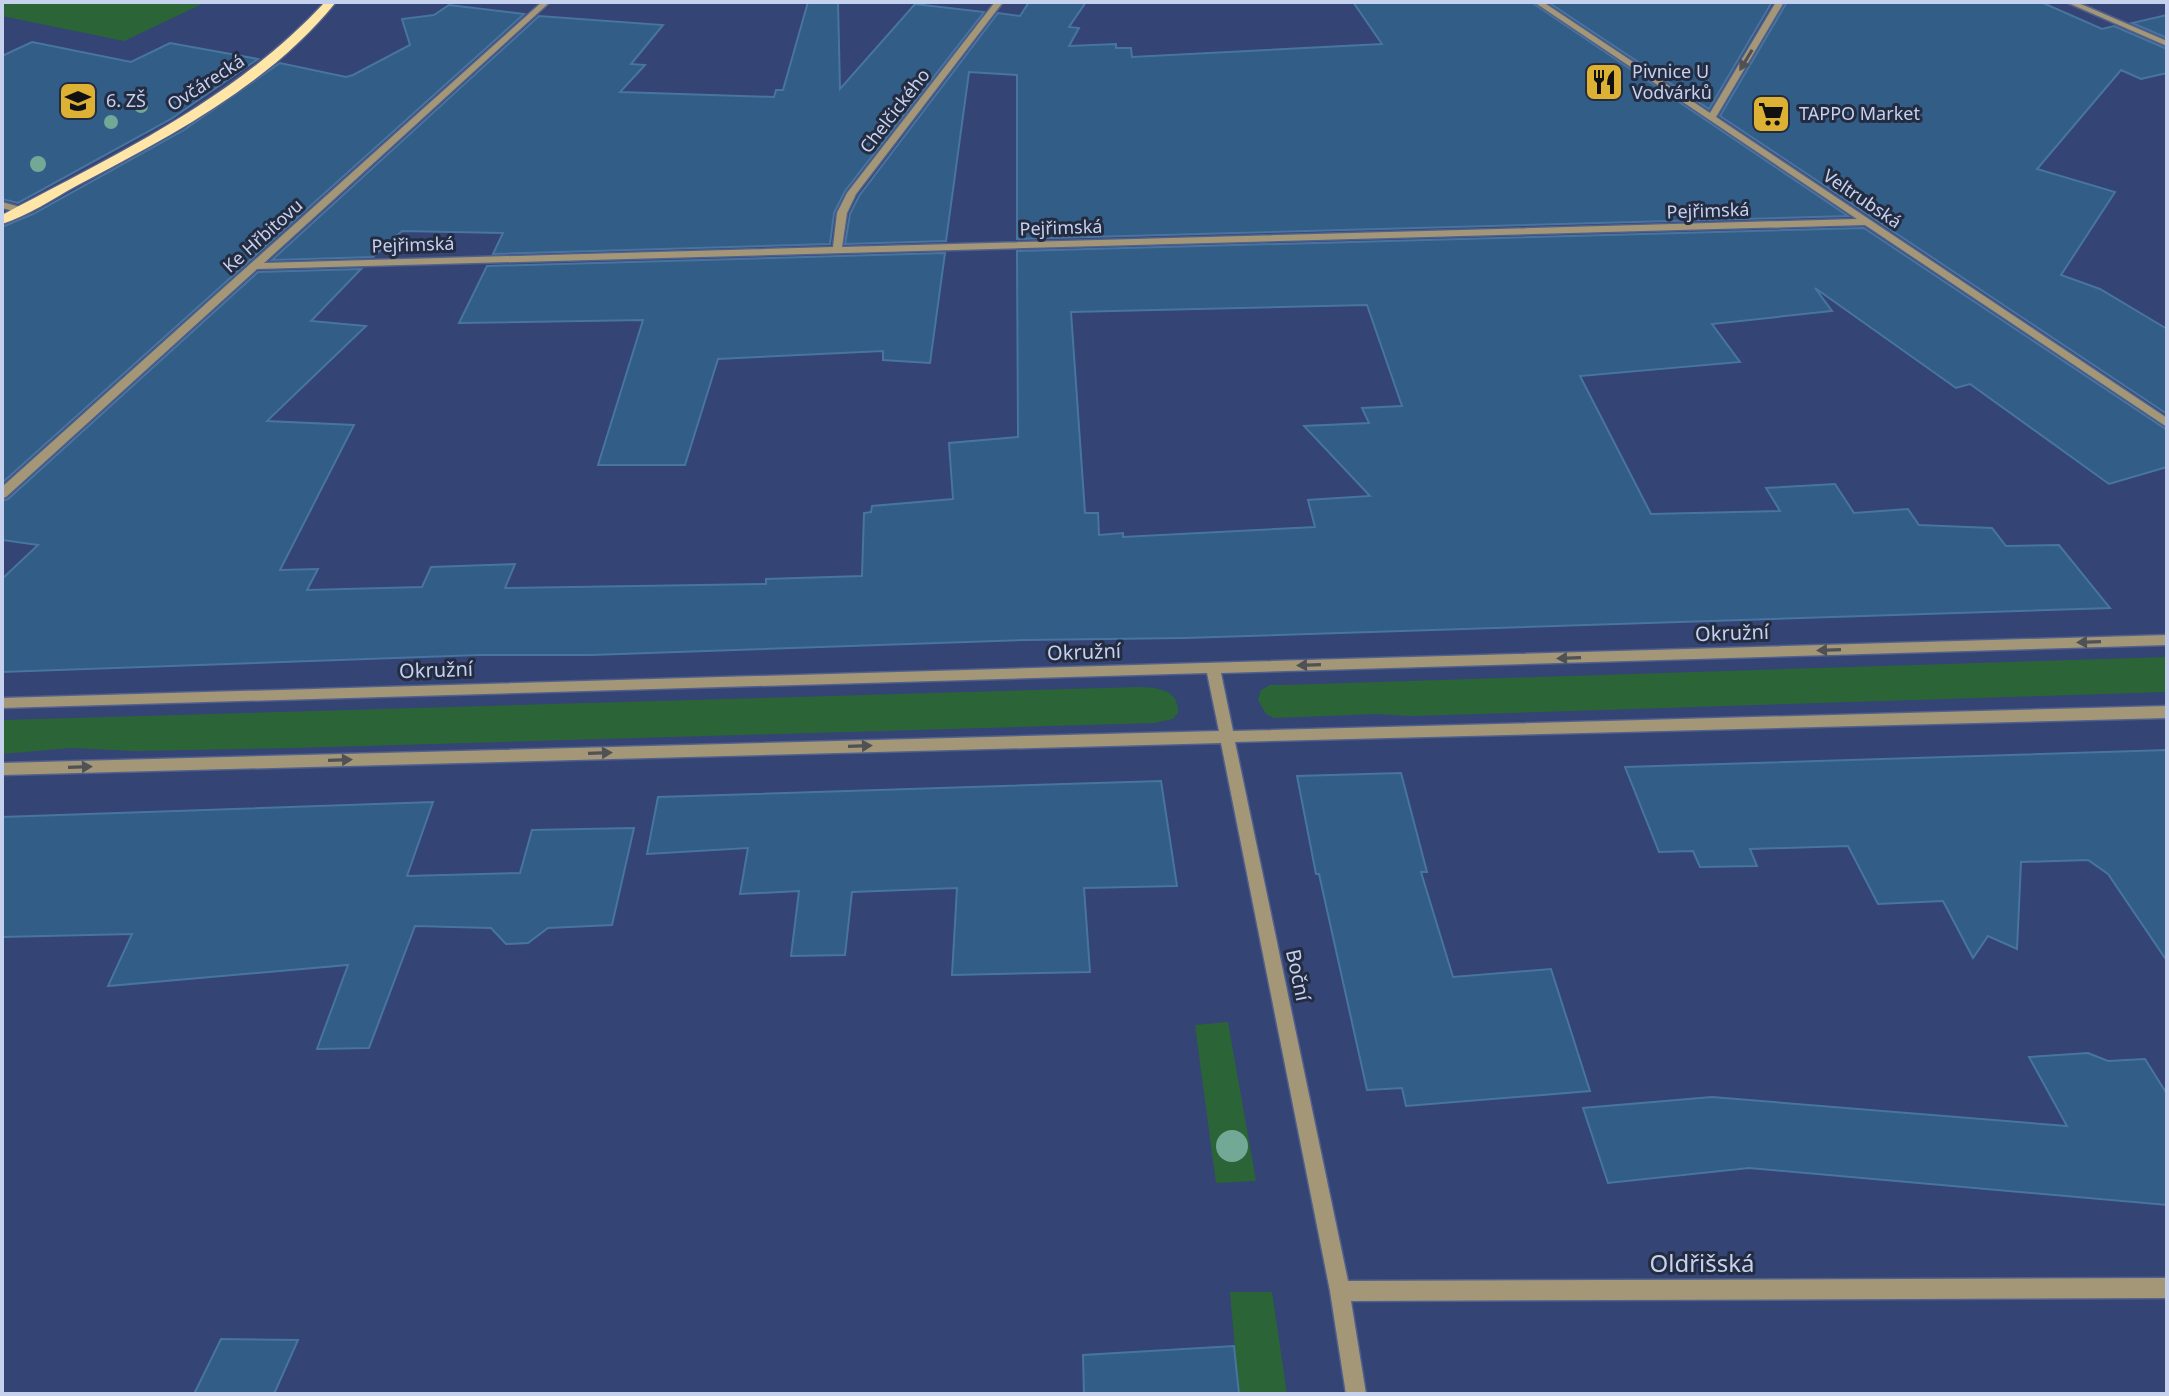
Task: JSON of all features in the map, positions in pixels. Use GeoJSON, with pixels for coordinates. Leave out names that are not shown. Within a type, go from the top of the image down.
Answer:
{"type":"FeatureCollection","features":[{"type":"Feature","properties":{"kind":"main road","name":"Ovčárecká"},"geometry":{"type":"LineString","coordinates":[[2,220],[132,150],[235,87],[299,37],[331,2]]}},
{"type":"Feature","properties":{"kind":"street","name":"Ke Hřbitovu"},"geometry":{"type":"LineString","coordinates":[[2,494],[546,2]]}},
{"type":"Feature","properties":{"kind":"street","name":"Chelčického"},"geometry":{"type":"LineString","coordinates":[[837,250],[842,213],[852,193],[999,2]]}},
{"type":"Feature","properties":{"kind":"street","name":"Veltrubská"},"geometry":{"type":"LineString","coordinates":[[1538,2],[2167,423]]}},
{"type":"Feature","properties":{"kind":"street"},"geometry":{"type":"LineString","coordinates":[[1711,118],[1780,2]]}},
{"type":"Feature","properties":{"kind":"street"},"geometry":{"type":"LineString","coordinates":[[2070,2],[2167,44]]}},
{"type":"Feature","properties":{"kind":"street"},"geometry":{"type":"LineString","coordinates":[[2,205],[21,210]]}},
{"type":"Feature","properties":{"kind":"street","name":"Pejřimská"},"geometry":{"type":"LineString","coordinates":[[255,266],[1868,222]]}},
{"type":"Feature","properties":{"kind":"street","name":"Okružní"},"geometry":{"type":"LineString","coordinates":[[2,703],[2167,640]]}},
{"type":"Feature","properties":{"kind":"street","name":"Boční"},"geometry":{"type":"LineString","coordinates":[[1213,668],[1340,1291]]}},
{"type":"Feature","properties":{"kind":"street"},"geometry":{"type":"LineString","coordinates":[[2,769],[2167,712]]}},
{"type":"Feature","properties":{"kind":"street","name":"Oldřišská"},"geometry":{"type":"LineString","coordinates":[[1340,1291],[2167,1288]]}},
{"type":"Feature","properties":{"kind":"street"},"geometry":{"type":"LineString","coordinates":[[1340,1291],[1356,1394]]}},
{"type":"Feature","properties":{"kind":"green space"},"geometry":{"type":"Polygon","coordinates":[[[206,2],[124,41],[2,16],[2,3],[206,2]]]}},
{"type":"Feature","properties":{"kind":"green space"},"geometry":{"type":"Polygon","coordinates":[[[2167,657],[2167,692],[1274,718],[1266,714],[1258,700],[1261,690],[1270,685],[2167,657]]]}},
{"type":"Feature","properties":{"kind":"green space"},"geometry":{"type":"Polygon","coordinates":[[[1141,687],[1172,695],[1178,706],[1178,713],[1173,719],[1154,723],[293,748],[135,751],[71,748],[2,754],[2,720],[1141,687]]]}},
{"type":"Feature","properties":{"kind":"green space"},"geometry":{"type":"Polygon","coordinates":[[[1228,1022],[1256,1181],[1216,1183],[1195,1025],[1228,1022]]]}},
{"type":"Feature","properties":{"kind":"green space"},"geometry":{"type":"Polygon","coordinates":[[[1230,1292],[1272,1292],[1287,1394],[1239,1394],[1230,1292]]]}},
{"type":"Feature","properties":{"kind":"building"},"geometry":{"type":"Polygon","coordinates":[[[808,2],[838,2],[840,89],[915,4],[984,12],[845,191],[834,213],[830,244],[493,254],[503,233],[402,231],[373,257],[272,260],[539,16],[663,25],[631,64],[645,65],[620,92],[774,97],[776,90],[783,90],[808,2]]]}},
{"type":"Feature","properties":{"kind":"building"},"geometry":{"type":"Polygon","coordinates":[[[1029,2],[1086,2],[1069,27],[1079,28],[1069,46],[1116,44],[1116,48],[1131,48],[1132,57],[1382,44],[1353,2],[1531,2],[1848,216],[1017,239],[1017,75],[969,72],[946,241],[845,244],[850,214],[859,196],[998,13],[1020,16],[1029,2]]]}},
{"type":"Feature","properties":{"kind":"building"},"geometry":{"type":"Polygon","coordinates":[[[1548,2],[1772,2],[1709,109],[1548,2]]]}},
{"type":"Feature","properties":{"kind":"building"},"geometry":{"type":"Polygon","coordinates":[[[1787,2],[2041,2],[2102,29],[2114,26],[2167,49],[2167,73],[2141,79],[2121,70],[2037,169],[2115,192],[2061,275],[2100,289],[2167,329],[2167,414],[1720,116],[1787,2]]]}},
{"type":"Feature","properties":{"kind":"building"},"geometry":{"type":"Polygon","coordinates":[[[449,5],[524,14],[2,483],[2,227],[33,214],[184,130],[280,63],[346,77],[353,75],[410,45],[402,19],[434,15],[449,5]]]}},
{"type":"Feature","properties":{"kind":"building"},"geometry":{"type":"Polygon","coordinates":[[[2167,15],[2167,38],[2132,23],[2167,15]]]}},
{"type":"Feature","properties":{"kind":"building"},"geometry":{"type":"Polygon","coordinates":[[[32,42],[131,62],[170,43],[258,59],[171,119],[18,203],[2,199],[2,56],[32,42]]]}},
{"type":"Feature","properties":{"kind":"building"},"geometry":{"type":"Polygon","coordinates":[[[1864,228],[2167,430],[2167,467],[2109,484],[1970,384],[1956,388],[1815,288],[1832,311],[1712,324],[1740,362],[1580,376],[1651,514],[1780,511],[1766,488],[1835,484],[1854,513],[1908,509],[1919,525],[1992,528],[2006,546],[2059,545],[2110,608],[1185,638],[1024,640],[591,655],[479,655],[2,672],[2,579],[38,545],[2,540],[2,501],[8,499],[258,272],[361,269],[311,321],[366,326],[267,421],[354,425],[280,570],[318,569],[307,590],[422,587],[431,567],[515,564],[505,588],[766,584],[766,579],[862,576],[864,513],[871,512],[872,506],[953,499],[949,443],[1018,437],[1017,251],[1864,228]],[[1367,305],[1071,312],[1085,513],[1098,513],[1099,535],[1123,533],[1123,537],[1315,527],[1308,500],[1370,496],[1304,426],[1369,423],[1362,408],[1402,406],[1367,305]]]}},
{"type":"Feature","properties":{"kind":"building"},"geometry":{"type":"Polygon","coordinates":[[[945,253],[930,363],[883,360],[883,351],[718,359],[685,465],[598,465],[643,320],[459,323],[487,266],[945,253]]]}},
{"type":"Feature","properties":{"kind":"building"},"geometry":{"type":"Polygon","coordinates":[[[2167,750],[2167,961],[2108,874],[2088,860],[2021,862],[2017,949],[1988,936],[1973,958],[1943,901],[1878,904],[1848,846],[1750,849],[1757,866],[1700,867],[1693,851],[1659,852],[1625,767],[2167,750]]]}},
{"type":"Feature","properties":{"kind":"building"},"geometry":{"type":"Polygon","coordinates":[[[1401,773],[1427,872],[1421,872],[1453,977],[1551,969],[1590,1091],[1406,1106],[1402,1088],[1367,1090],[1319,874],[1316,874],[1297,776],[1401,773]]]}},
{"type":"Feature","properties":{"kind":"building"},"geometry":{"type":"Polygon","coordinates":[[[1161,781],[1177,886],[1084,888],[1090,972],[952,975],[957,888],[852,892],[845,955],[791,956],[799,891],[740,894],[748,848],[647,854],[658,797],[1161,781]]]}},
{"type":"Feature","properties":{"kind":"building"},"geometry":{"type":"Polygon","coordinates":[[[433,802],[407,876],[520,873],[532,830],[634,828],[612,925],[548,928],[528,943],[506,944],[491,928],[415,926],[369,1048],[317,1049],[348,965],[108,986],[132,934],[2,937],[2,817],[433,802]]]}},
{"type":"Feature","properties":{"kind":"building"},"geometry":{"type":"Polygon","coordinates":[[[2088,1053],[2108,1061],[2145,1059],[2167,1094],[2167,1205],[1749,1168],[1608,1183],[1583,1108],[1712,1097],[2067,1126],[2029,1057],[2088,1053]]]}},
{"type":"Feature","properties":{"kind":"building"},"geometry":{"type":"Polygon","coordinates":[[[221,1339],[298,1340],[274,1394],[194,1394],[221,1339]]]}},
{"type":"Feature","properties":{"kind":"building"},"geometry":{"type":"Polygon","coordinates":[[[1234,1346],[1239,1394],[1084,1394],[1083,1355],[1234,1346]]]}},
{"type":"Feature","properties":{"kind":"place","name":"Pivnice U Vodvárků"},"geometry":{"type":"Point","coordinates":[1604,82]}},
{"type":"Feature","properties":{"kind":"place","name":"6. ZŠ"},"geometry":{"type":"Point","coordinates":[78,101]}},
{"type":"Feature","properties":{"kind":"place","name":"TAPPO Market"},"geometry":{"type":"Point","coordinates":[1771,114]}}]}
